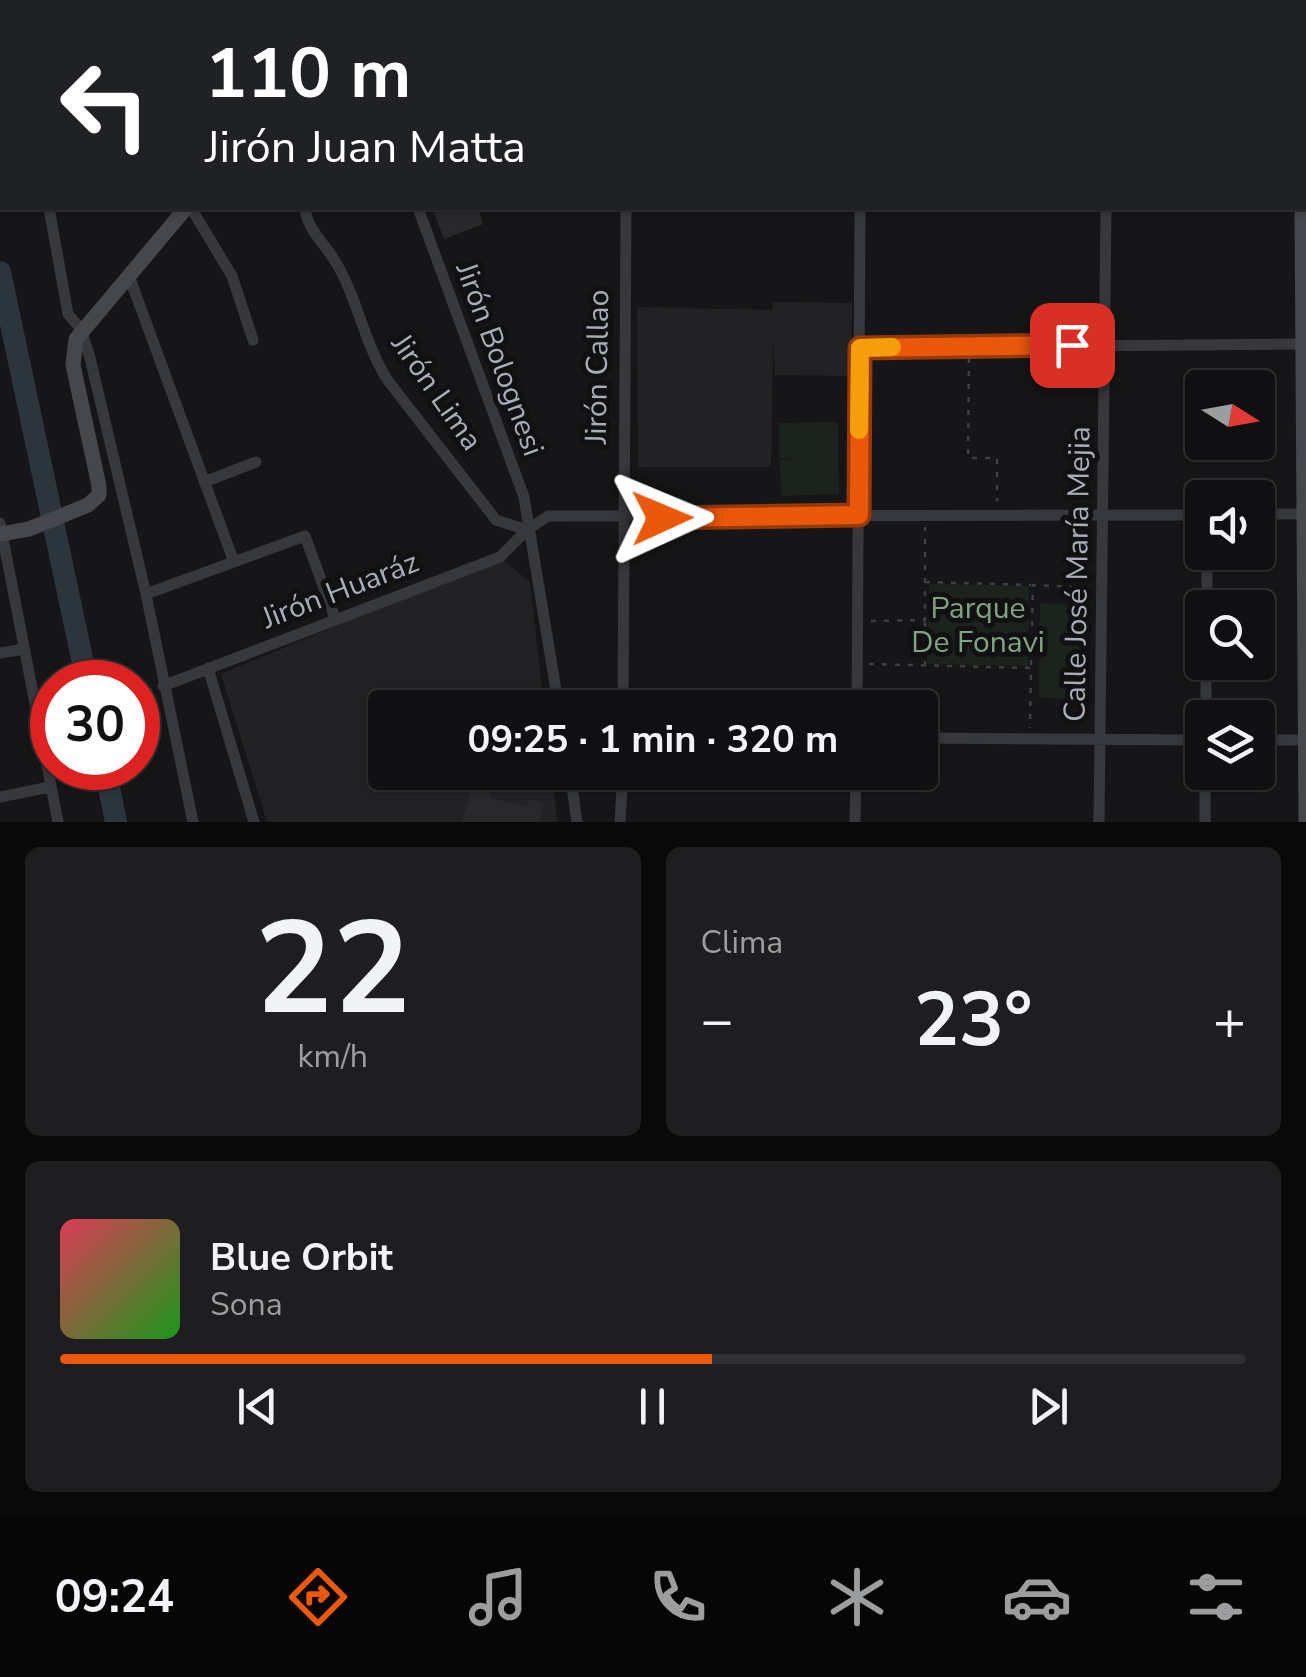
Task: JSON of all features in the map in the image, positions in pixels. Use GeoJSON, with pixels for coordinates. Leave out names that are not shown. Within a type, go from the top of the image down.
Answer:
{"type":"FeatureCollection","features":[{"type":"Feature","properties":{"kind":"street"},"geometry":{"type":"LineString","coordinates":[[49,210],[68,314],[81,329],[146,594],[193,822]]}},
{"type":"Feature","properties":{"kind":"street"},"geometry":{"type":"LineString","coordinates":[[1,540],[88,505],[99,495],[72,351],[81,329],[186,210]]}},
{"type":"Feature","properties":{"kind":"street"},"geometry":{"type":"LineString","coordinates":[[189,210],[232,276],[253,340]]}},
{"type":"Feature","properties":{"kind":"street","name":"Jirón Lima"},"geometry":{"type":"LineString","coordinates":[[305,210],[306,221],[337,263],[377,364],[389,382],[496,520],[527,530]]}},
{"type":"Feature","properties":{"kind":"street","name":"Jirón Bolognesi"},"geometry":{"type":"LineString","coordinates":[[419,210],[524,497],[557,690]]}},
{"type":"Feature","properties":{"kind":"street","name":"Jirón Callao"},"geometry":{"type":"LineString","coordinates":[[623,690],[626,210]]}},
{"type":"Feature","properties":{"kind":"street"},"geometry":{"type":"LineString","coordinates":[[857,690],[860,210]]}},
{"type":"Feature","properties":{"kind":"street","name":"Calle José María Mejia"},"geometry":{"type":"LineString","coordinates":[[1099,822],[1106,210]]}},
{"type":"Feature","properties":{"kind":"street"},"geometry":{"type":"LineString","coordinates":[[1302,210],[1306,822]]}},
{"type":"Feature","properties":{"kind":"street"},"geometry":{"type":"LineString","coordinates":[[129,276],[234,562]]}},
{"type":"Feature","properties":{"kind":"street"},"geometry":{"type":"LineString","coordinates":[[860,348],[1303,344]]}},
{"type":"Feature","properties":{"kind":"street"},"geometry":{"type":"LineString","coordinates":[[204,482],[256,462]]}},
{"type":"Feature","properties":{"kind":"street"},"geometry":{"type":"LineString","coordinates":[[1275,514],[1305,514]]}},
{"type":"Feature","properties":{"kind":"street"},"geometry":{"type":"LineString","coordinates":[[527,530],[548,516],[1185,515]]}},
{"type":"Feature","properties":{"kind":"street"},"geometry":{"type":"LineString","coordinates":[[0,524],[30,682]]}},
{"type":"Feature","properties":{"kind":"street","name":"Jirón Huaráz"},"geometry":{"type":"LineString","coordinates":[[162,686],[500,557],[527,530]]}},
{"type":"Feature","properties":{"kind":"street"},"geometry":{"type":"LineString","coordinates":[[146,594],[305,536],[334,618]]}},
{"type":"Feature","properties":{"kind":"street"},"geometry":{"type":"LineString","coordinates":[[0,653],[24,650]]}},
{"type":"Feature","properties":{"kind":"street"},"geometry":{"type":"LineString","coordinates":[[208,668],[254,822]]}},
{"type":"Feature","properties":{"kind":"street"},"geometry":{"type":"LineString","coordinates":[[938,738],[1185,740]]}},
{"type":"Feature","properties":{"kind":"street"},"geometry":{"type":"LineString","coordinates":[[1275,740],[1306,740]]}},
{"type":"Feature","properties":{"kind":"street"},"geometry":{"type":"LineString","coordinates":[[0,797],[35,790]]}},
{"type":"Feature","properties":{"kind":"street"},"geometry":{"type":"LineString","coordinates":[[51,790],[58,822]]}},
{"type":"Feature","properties":{"kind":"street"},"geometry":{"type":"LineString","coordinates":[[572,790],[577,822]]}},
{"type":"Feature","properties":{"kind":"street"},"geometry":{"type":"LineString","coordinates":[[620,822],[622,790]]}},
{"type":"Feature","properties":{"kind":"street"},"geometry":{"type":"LineString","coordinates":[[855,822],[856,790]]}},
{"type":"Feature","properties":{"kind":"street"},"geometry":{"type":"LineString","coordinates":[[1205,790],[1205,822]]}},
{"type":"Feature","properties":{"kind":"path"},"geometry":{"type":"LineString","coordinates":[[970,346],[968,458],[997,458],[996,516]]}},
{"type":"Feature","properties":{"kind":"path"},"geometry":{"type":"LineString","coordinates":[[926,515],[926,665]]}},
{"type":"Feature","properties":{"kind":"path"},"geometry":{"type":"LineString","coordinates":[[925,582],[1102,588]]}},
{"type":"Feature","properties":{"kind":"path"},"geometry":{"type":"LineString","coordinates":[[1030,739],[1033,585]]}},
{"type":"Feature","properties":{"kind":"path"},"geometry":{"type":"LineString","coordinates":[[858,621],[925,620]]}},
{"type":"Feature","properties":{"kind":"path"},"geometry":{"type":"LineString","coordinates":[[857,664],[1031,668]]}},
{"type":"Feature","properties":{"kind":"shaded area"},"geometry":{"type":"Polygon","coordinates":[[[773,302],[852,303],[851,376],[775,375],[773,342],[771,467],[638,467],[637,307],[772,310],[773,302]]]}},
{"type":"Feature","properties":{"kind":"shaded area"},"geometry":{"type":"Polygon","coordinates":[[[500,557],[530,582],[542,690],[368,690],[368,790],[554,790],[557,822],[267,822],[221,674],[500,557]]]}},
{"type":"Feature","properties":{"kind":"green space"},"geometry":{"type":"Polygon","coordinates":[[[838,422],[839,494],[781,496],[780,460],[797,459],[779,458],[779,423],[838,422]]]}},
{"type":"Feature","properties":{"kind":"green space","name":"Parque De Fonavi"},"geometry":{"type":"Polygon","coordinates":[[[929,584],[1029,586],[1028,666],[927,664],[929,584]]]}},
{"type":"Feature","properties":{"kind":"green space"},"geometry":{"type":"Polygon","coordinates":[[[1040,603],[1086,606],[1084,701],[1039,697],[1040,603]]]}},
{"type":"Feature","properties":{"kind":"building"},"geometry":{"type":"Polygon","coordinates":[[[433,210],[479,210],[483,224],[444,239],[433,210]]]}},
{"type":"Feature","properties":{"kind":"building"},"geometry":{"type":"Polygon","coordinates":[[[471,790],[527,807],[529,798],[544,803],[539,822],[462,822],[471,790]]]}},
{"type":"Feature","properties":{"kind":"waterway"},"geometry":{"type":"LineString","coordinates":[[0,272],[82,660]]}},
{"type":"Feature","properties":{"kind":"waterway"},"geometry":{"type":"LineString","coordinates":[[109,790],[116,822]]}},
{"type":"Feature","properties":{"kind":"slow traffic"},"geometry":{"type":"LineString","coordinates":[[859,430],[860,348],[892,347]]}},
{"type":"Feature","properties":{"kind":"route"},"geometry":{"type":"LineString","coordinates":[[662,518],[859,515],[860,348],[1072,345]]}}]}
